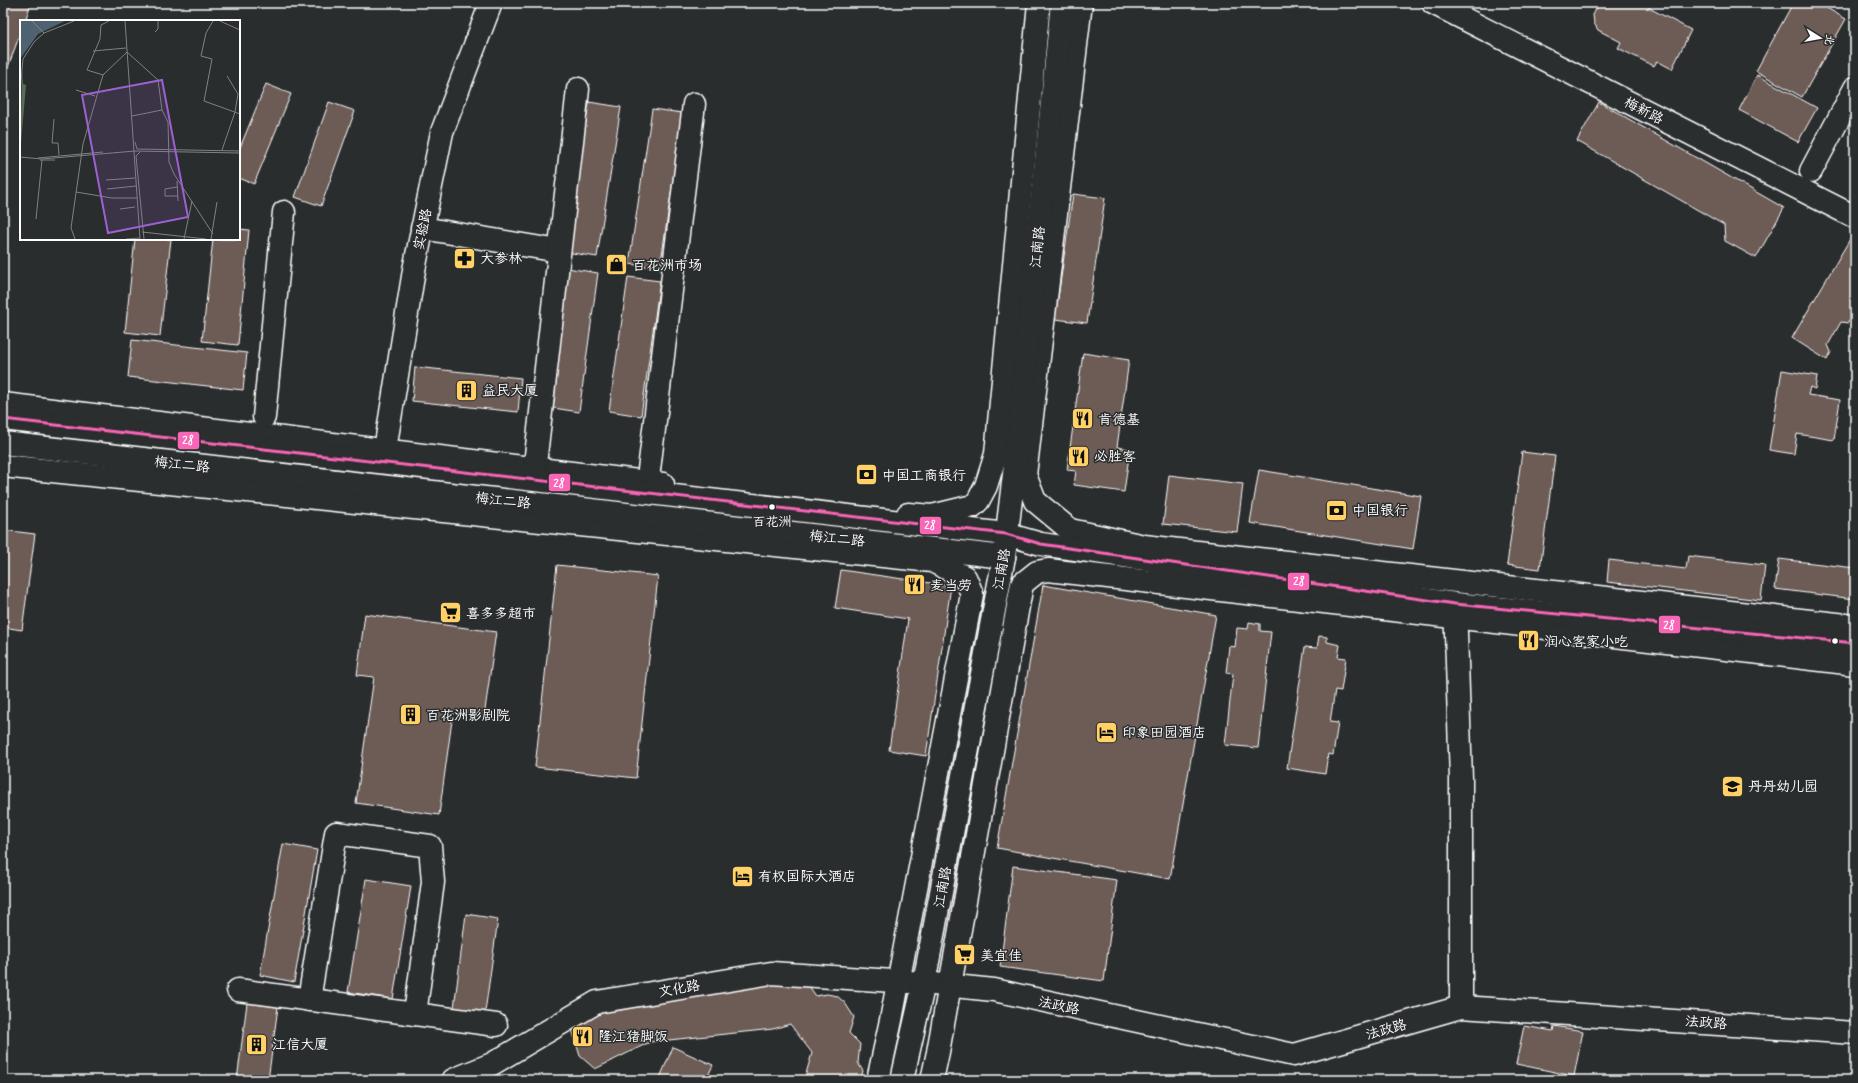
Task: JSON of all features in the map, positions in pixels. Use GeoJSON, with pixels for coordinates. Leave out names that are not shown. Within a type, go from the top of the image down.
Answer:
{"type":"FeatureCollection","features":[{"type":"Feature","properties":{"kind":"street","name":"实验路"},"geometry":{"type":"LineString","coordinates":[[383,462],[412,277],[442,132],[491,3]]}},
{"type":"Feature","properties":{"kind":"street"},"geometry":{"type":"LineString","coordinates":[[3,404],[932,516],[973,506],[978,501],[986,486],[996,454],[1039,3]]}},
{"type":"Feature","properties":{"kind":"street","name":"江南路"},"geometry":{"type":"LineString","coordinates":[[902,1080],[924,983],[1004,557],[1014,474],[1062,3]]}},
{"type":"Feature","properties":{"kind":"street"},"geometry":{"type":"LineString","coordinates":[[1081,3],[1025,475],[1035,501],[1045,511],[1070,530],[1144,546],[1855,626]]}},
{"type":"Feature","properties":{"kind":"street","name":"梅新路"},"geometry":{"type":"LineString","coordinates":[[1433,3],[1855,217]]}},
{"type":"Feature","properties":{"kind":"street"},"geometry":{"type":"LineString","coordinates":[[1811,171],[1855,88]]}},
{"type":"Feature","properties":{"kind":"street"},"geometry":{"type":"LineString","coordinates":[[534,473],[578,89]]}},
{"type":"Feature","properties":{"kind":"street"},"geometry":{"type":"LineString","coordinates":[[647,486],[694,104]]}},
{"type":"Feature","properties":{"kind":"street"},"geometry":{"type":"LineString","coordinates":[[264,417],[284,212]]}},
{"type":"Feature","properties":{"kind":"street"},"geometry":{"type":"LineString","coordinates":[[422,228],[559,251]]}},
{"type":"Feature","properties":{"kind":"street","name":"梅江二路"},"geometry":{"type":"LineString","coordinates":[[3,419],[1006,534],[1041,544],[1456,611]]}},
{"type":"Feature","properties":{"kind":"street","name":"梅江二路"},"geometry":{"type":"LineString","coordinates":[[3,443],[1004,557]]}},
{"type":"Feature","properties":{"kind":"street"},"geometry":{"type":"LineString","coordinates":[[3,466],[932,561],[965,577],[972,594],[878,1080]]}},
{"type":"Feature","properties":{"kind":"street"},"geometry":{"type":"LineString","coordinates":[[932,1080],[1022,584],[1037,572],[1048,570],[1456,611],[1855,644]]}},
{"type":"Feature","properties":{"kind":"street"},"geometry":{"type":"LineString","coordinates":[[1456,611],[1855,664]]}},
{"type":"Feature","properties":{"kind":"street"},"geometry":{"type":"LineString","coordinates":[[1456,611],[1461,779],[1462,1007]]}},
{"type":"Feature","properties":{"kind":"street"},"geometry":{"type":"LineString","coordinates":[[309,1000],[336,834],[430,846],[433,882],[415,1014]]}},
{"type":"Feature","properties":{"kind":"street","name":"文化路"},"geometry":{"type":"LineString","coordinates":[[452,1080],[492,1064],[597,1002],[771,973],[924,983]]}},
{"type":"Feature","properties":{"kind":"street","name":"法政路"},"geometry":{"type":"LineString","coordinates":[[924,983],[994,990],[1294,1055],[1462,1007],[1855,1033]]}},
{"type":"Feature","properties":{"kind":"street"},"geometry":{"type":"LineString","coordinates":[[238,990],[496,1025]]}},
{"type":"Feature","properties":{"kind":"building"},"geometry":{"type":"Polygon","coordinates":[[[3,3],[31,3],[25,20],[20,20],[20,34],[3,81],[3,3]]]}},
{"type":"Feature","properties":{"kind":"building"},"geometry":{"type":"Polygon","coordinates":[[[1599,3],[1652,3],[1649,8],[1691,30],[1672,69],[1657,61],[1654,66],[1618,48],[1621,42],[1598,30],[1594,23],[1593,15],[1599,3]]]}},
{"type":"Feature","properties":{"kind":"building"},"geometry":{"type":"Polygon","coordinates":[[[1793,3],[1818,3],[1846,19],[1802,97],[1756,71],[1793,3]]]}},
{"type":"Feature","properties":{"kind":"building"},"geometry":{"type":"Polygon","coordinates":[[[1757,75],[1817,108],[1798,142],[1739,110],[1757,75]]]}},
{"type":"Feature","properties":{"kind":"building"},"geometry":{"type":"Polygon","coordinates":[[[266,84],[291,94],[254,184],[240,178],[240,148],[266,84]]]}},
{"type":"Feature","properties":{"kind":"building"},"geometry":{"type":"Polygon","coordinates":[[[329,102],[355,111],[321,206],[295,197],[329,102]]]}},
{"type":"Feature","properties":{"kind":"building"},"geometry":{"type":"Polygon","coordinates":[[[589,102],[621,107],[597,257],[566,252],[589,102]]]}},
{"type":"Feature","properties":{"kind":"building"},"geometry":{"type":"Polygon","coordinates":[[[1599,102],[1784,208],[1756,258],[1725,241],[1724,225],[1577,141],[1599,102]]]}},
{"type":"Feature","properties":{"kind":"building"},"geometry":{"type":"Polygon","coordinates":[[[652,109],[683,113],[660,268],[629,264],[652,109]]]}},
{"type":"Feature","properties":{"kind":"building"},"geometry":{"type":"Polygon","coordinates":[[[1073,194],[1105,198],[1087,323],[1055,319],[1073,194]]]}},
{"type":"Feature","properties":{"kind":"building"},"geometry":{"type":"Polygon","coordinates":[[[240,229],[249,230],[238,345],[202,341],[213,240],[240,240],[240,229]]]}},
{"type":"Feature","properties":{"kind":"building"},"geometry":{"type":"Polygon","coordinates":[[[1850,239],[1855,242],[1855,312],[1848,323],[1841,322],[1828,345],[1831,352],[1827,360],[1792,338],[1850,239]]]}},
{"type":"Feature","properties":{"kind":"building"},"geometry":{"type":"Polygon","coordinates":[[[135,240],[171,240],[160,336],[125,332],[135,240]]]}},
{"type":"Feature","properties":{"kind":"building"},"geometry":{"type":"Polygon","coordinates":[[[567,268],[598,273],[579,412],[547,407],[567,268]]]}},
{"type":"Feature","properties":{"kind":"building"},"geometry":{"type":"Polygon","coordinates":[[[628,277],[660,281],[641,416],[609,411],[628,277]]]}},
{"type":"Feature","properties":{"kind":"building"},"geometry":{"type":"Polygon","coordinates":[[[132,340],[247,353],[243,390],[128,377],[132,340]]]}},
{"type":"Feature","properties":{"kind":"building"},"geometry":{"type":"Polygon","coordinates":[[[1083,353],[1129,360],[1117,447],[1130,449],[1124,492],[1074,485],[1076,471],[1067,470],[1083,353]]]}},
{"type":"Feature","properties":{"kind":"building","name":"益民大厦"},"geometry":{"type":"Polygon","coordinates":[[[415,367],[521,378],[518,412],[412,401],[415,367]]]}},
{"type":"Feature","properties":{"kind":"building"},"geometry":{"type":"Polygon","coordinates":[[[1782,370],[1817,376],[1815,389],[1810,387],[1808,395],[1840,400],[1834,440],[1797,434],[1794,454],[1769,450],[1782,370]]]}},
{"type":"Feature","properties":{"kind":"building"},"geometry":{"type":"Polygon","coordinates":[[[1522,452],[1555,456],[1540,569],[1507,565],[1522,452]]]}},
{"type":"Feature","properties":{"kind":"building","name":"中国银行"},"geometry":{"type":"Polygon","coordinates":[[[1259,470],[1421,496],[1413,549],[1250,523],[1259,470]]]}},
{"type":"Feature","properties":{"kind":"building"},"geometry":{"type":"Polygon","coordinates":[[[1169,475],[1243,484],[1237,532],[1163,524],[1169,475]]]}},
{"type":"Feature","properties":{"kind":"building"},"geometry":{"type":"Polygon","coordinates":[[[3,530],[35,534],[22,630],[3,627],[3,530]]]}},
{"type":"Feature","properties":{"kind":"building"},"geometry":{"type":"Polygon","coordinates":[[[1688,556],[1765,565],[1761,600],[1607,582],[1609,560],[1686,569],[1688,556]]]}},
{"type":"Feature","properties":{"kind":"building"},"geometry":{"type":"Polygon","coordinates":[[[1779,559],[1855,568],[1855,599],[1775,589],[1779,559]]]}},
{"type":"Feature","properties":{"kind":"building"},"geometry":{"type":"Polygon","coordinates":[[[557,565],[658,576],[636,778],[535,767],[557,565]]]}},
{"type":"Feature","properties":{"kind":"building"},"geometry":{"type":"Polygon","coordinates":[[[841,570],[951,586],[926,756],[889,750],[908,619],[835,608],[841,570]]]}},
{"type":"Feature","properties":{"kind":"building","name":"印象田园酒店"},"geometry":{"type":"Polygon","coordinates":[[[1043,585],[1216,615],[1170,879],[997,848],[1043,585]]]}},
{"type":"Feature","properties":{"kind":"building","name":"百花洲影剧院"},"geometry":{"type":"Polygon","coordinates":[[[365,614],[496,632],[484,717],[453,713],[439,815],[356,803],[374,677],[357,675],[365,614]]]}},
{"type":"Feature","properties":{"kind":"building"},"geometry":{"type":"Polygon","coordinates":[[[1249,622],[1260,624],[1260,631],[1271,632],[1258,748],[1225,745],[1233,674],[1226,673],[1229,646],[1235,647],[1237,628],[1248,629],[1249,622]]]}},
{"type":"Feature","properties":{"kind":"building"},"geometry":{"type":"Polygon","coordinates":[[[1319,636],[1327,637],[1327,642],[1340,645],[1338,657],[1346,658],[1341,691],[1335,690],[1330,722],[1338,723],[1333,755],[1328,754],[1325,774],[1287,768],[1305,647],[1317,648],[1319,636]]]}},
{"type":"Feature","properties":{"kind":"building"},"geometry":{"type":"Polygon","coordinates":[[[283,844],[317,850],[294,982],[260,975],[283,844]]]}},
{"type":"Feature","properties":{"kind":"building"},"geometry":{"type":"Polygon","coordinates":[[[1013,866],[1117,880],[1104,981],[1000,967],[1013,866]]]}},
{"type":"Feature","properties":{"kind":"building"},"geometry":{"type":"Polygon","coordinates":[[[366,879],[411,886],[393,999],[348,992],[366,879]]]}},
{"type":"Feature","properties":{"kind":"building"},"geometry":{"type":"Polygon","coordinates":[[[466,914],[498,919],[485,1012],[454,1008],[466,914]]]}},
{"type":"Feature","properties":{"kind":"building"},"geometry":{"type":"Polygon","coordinates":[[[764,980],[809,986],[816,996],[827,994],[837,996],[845,1003],[854,1017],[849,1033],[860,1044],[858,1063],[863,1071],[860,1080],[807,1080],[805,1077],[812,1053],[790,1024],[773,1029],[650,1042],[595,1069],[580,1056],[571,1026],[615,1007],[620,1010],[626,1009],[627,1003],[764,980]]]}},
{"type":"Feature","properties":{"kind":"building","name":"江信大厦"},"geometry":{"type":"Polygon","coordinates":[[[247,1003],[278,1007],[268,1080],[237,1080],[247,1003]]]}},
{"type":"Feature","properties":{"kind":"building"},"geometry":{"type":"Polygon","coordinates":[[[1524,1026],[1553,1031],[1554,1026],[1583,1031],[1574,1076],[1516,1064],[1524,1026]]]}},
{"type":"Feature","properties":{"kind":"building"},"geometry":{"type":"Polygon","coordinates":[[[673,1047],[713,1065],[706,1080],[659,1080],[673,1047]]]}},
{"type":"Feature","properties":{"kind":"transit line","name":"28"},"geometry":{"type":"LineString","coordinates":[[3,419],[1006,534],[1041,544],[1455,604],[1855,643]]}},
{"type":"Feature","properties":{"kind":"place","name":"大参林"},"geometry":{"type":"Point","coordinates":[465,258]}},
{"type":"Feature","properties":{"kind":"place","name":"百花洲市场"},"geometry":{"type":"Point","coordinates":[616,265]}},
{"type":"Feature","properties":{"kind":"place","name":"益民大厦"},"geometry":{"type":"Point","coordinates":[466,390]}},
{"type":"Feature","properties":{"kind":"place","name":"肯德基"},"geometry":{"type":"Point","coordinates":[1083,419]}},
{"type":"Feature","properties":{"kind":"place","name":"必胜客"},"geometry":{"type":"Point","coordinates":[1079,456]}},
{"type":"Feature","properties":{"kind":"place","name":"中国工商银行"},"geometry":{"type":"Point","coordinates":[867,475]}},
{"type":"Feature","properties":{"kind":"place","name":"百花洲"},"geometry":{"type":"Point","coordinates":[772,507]}},
{"type":"Feature","properties":{"kind":"place","name":"中国银行"},"geometry":{"type":"Point","coordinates":[1336,510]}},
{"type":"Feature","properties":{"kind":"place","name":"麦当劳"},"geometry":{"type":"Point","coordinates":[915,585]}},
{"type":"Feature","properties":{"kind":"place","name":"喜多多超市"},"geometry":{"type":"Point","coordinates":[450,613]}},
{"type":"Feature","properties":{"kind":"place","name":"润心客家小吃"},"geometry":{"type":"Point","coordinates":[1528,641]}},
{"type":"Feature","properties":{"kind":"place","name":"百花洲影剧院"},"geometry":{"type":"Point","coordinates":[411,715]}},
{"type":"Feature","properties":{"kind":"place","name":"印象田园酒店"},"geometry":{"type":"Point","coordinates":[1107,732]}},
{"type":"Feature","properties":{"kind":"place","name":"丹丹幼儿园"},"geometry":{"type":"Point","coordinates":[1733,786]}},
{"type":"Feature","properties":{"kind":"place","name":"有权国际大酒店"},"geometry":{"type":"Point","coordinates":[742,876]}},
{"type":"Feature","properties":{"kind":"place","name":"美宜佳"},"geometry":{"type":"Point","coordinates":[964,955]}},
{"type":"Feature","properties":{"kind":"place","name":"隆江猪脚饭"},"geometry":{"type":"Point","coordinates":[583,1036]}},
{"type":"Feature","properties":{"kind":"place","name":"江信大厦"},"geometry":{"type":"Point","coordinates":[257,1044]}}]}
